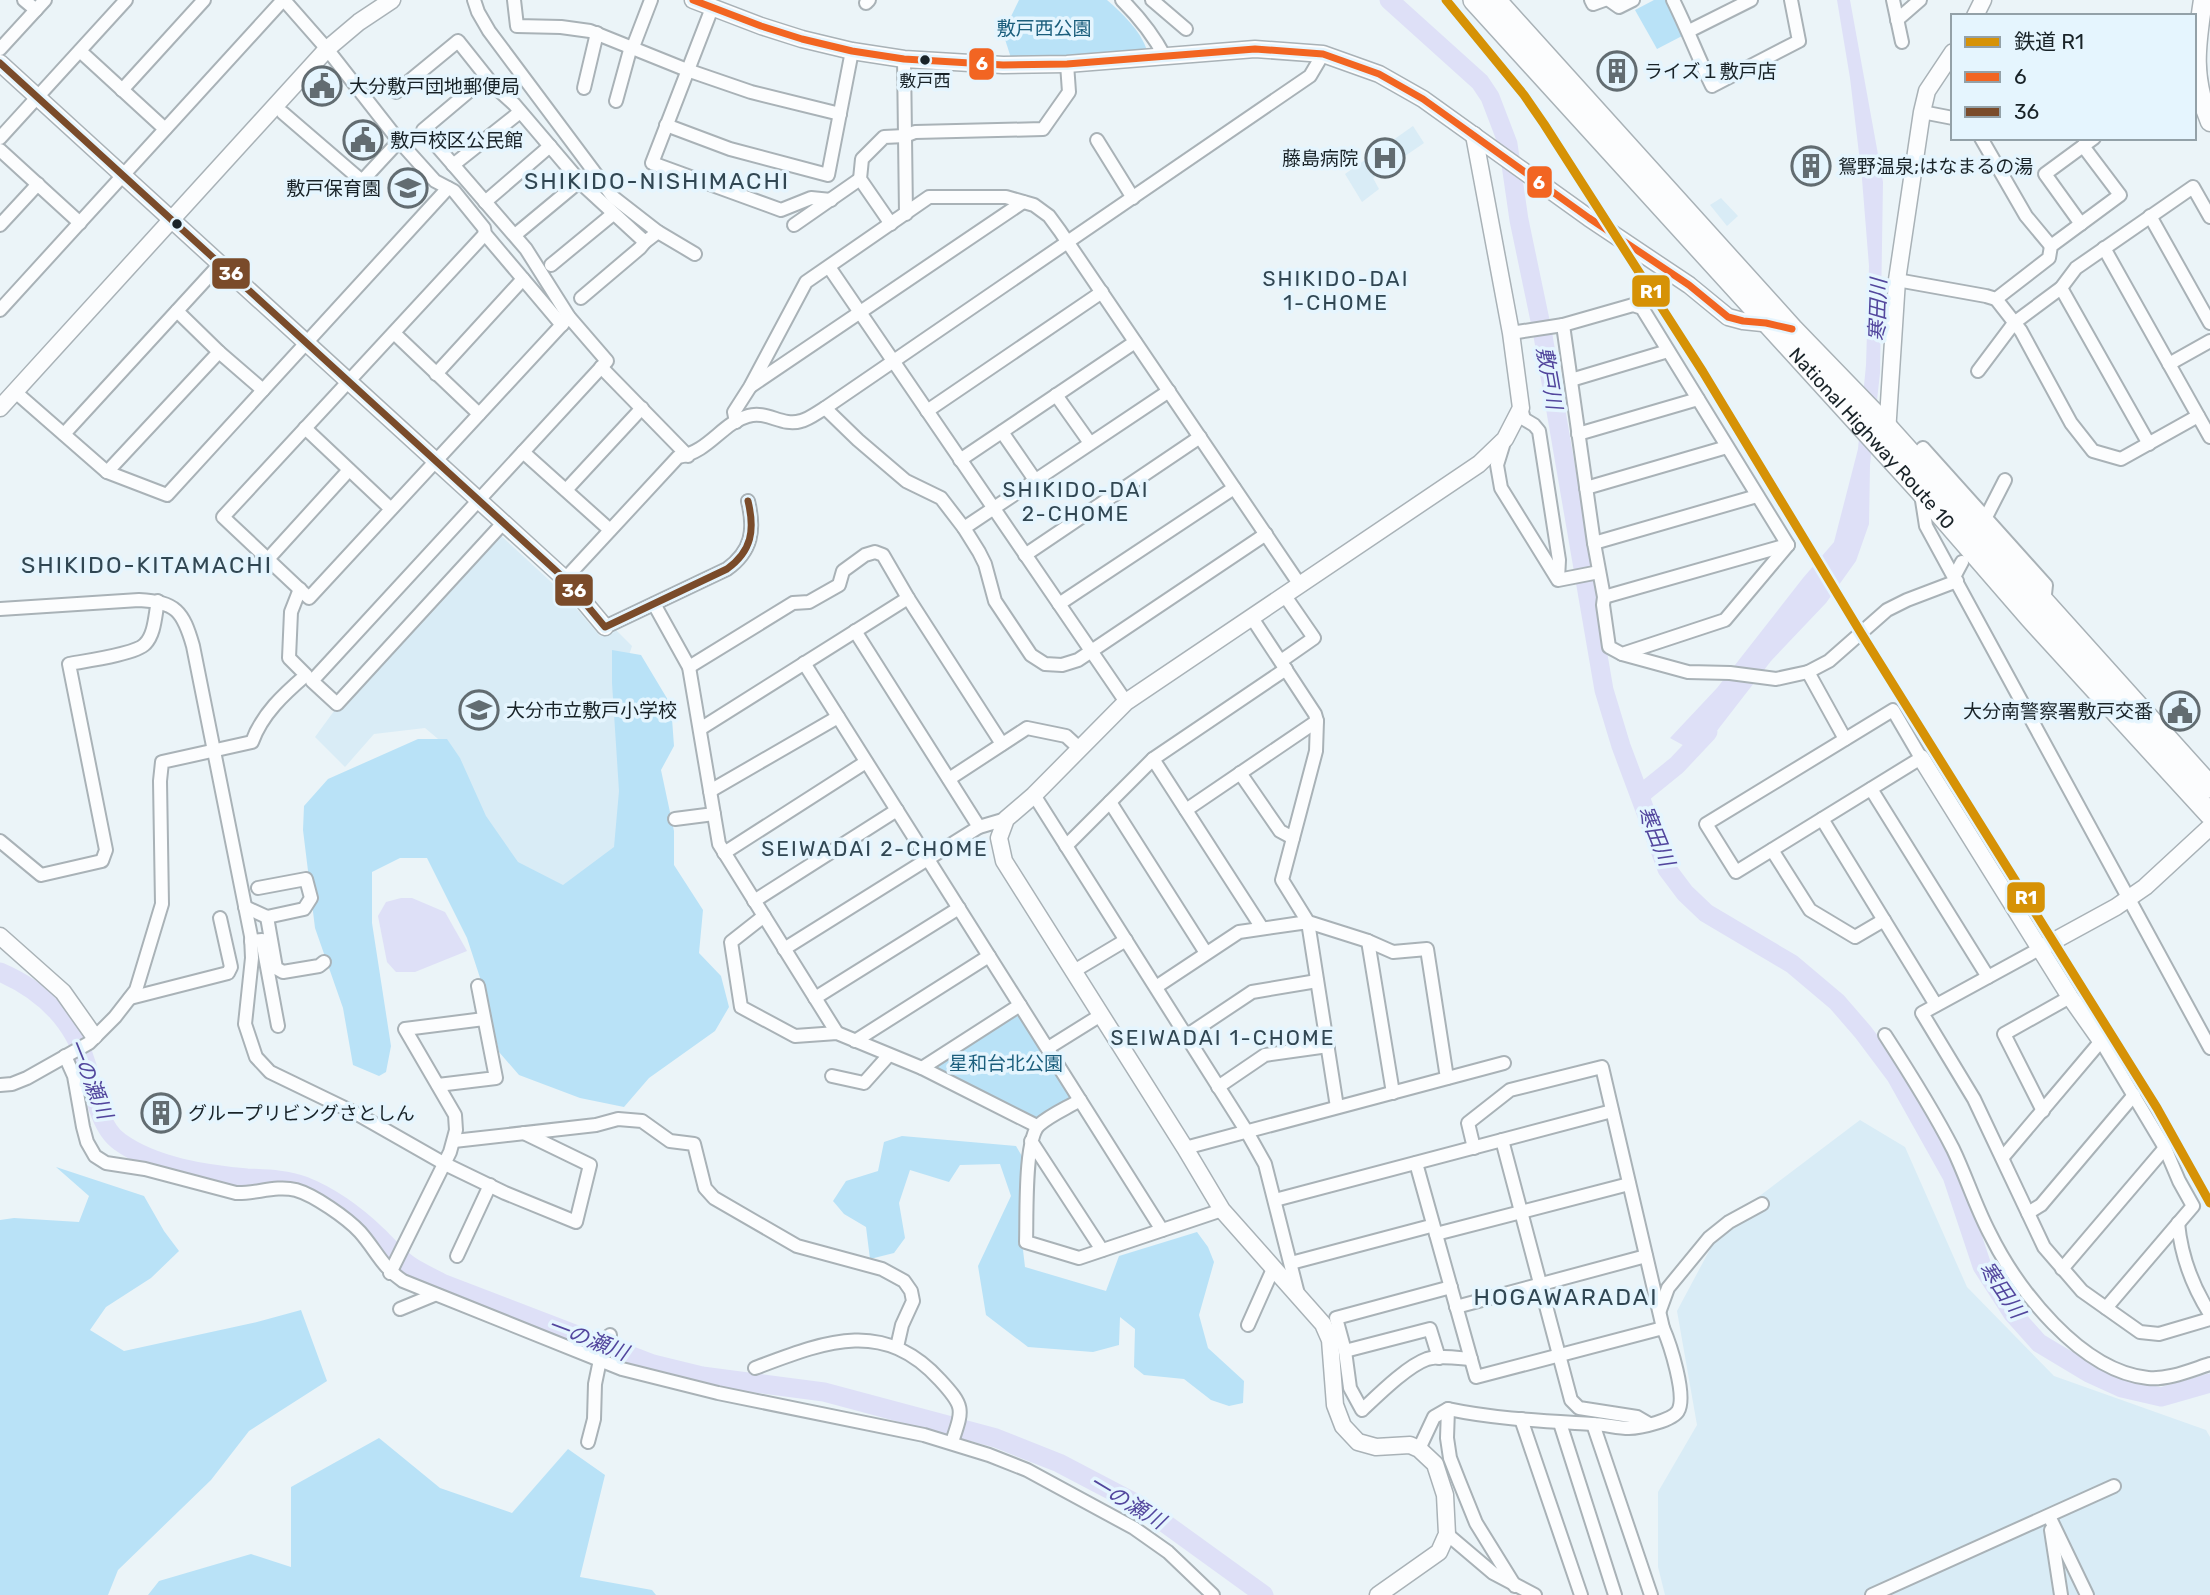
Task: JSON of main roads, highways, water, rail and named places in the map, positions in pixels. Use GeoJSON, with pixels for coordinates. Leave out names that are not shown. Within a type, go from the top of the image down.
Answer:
{"type":"FeatureCollection","features":[{"type":"Feature","properties":{"kind":"highway","name":"National Highway Route 10"},"geometry":{"type":"LineString","coordinates":[[1474,0],[1766,323],[1854,394],[1920,490],[2210,787]]}},
{"type":"Feature","properties":{"kind":"highway","name":"National Highway Route 10"},"geometry":{"type":"LineString","coordinates":[[1495,0],[1792,329],[1853,418],[1892,447],[2037,611],[2210,814]]}},
{"type":"Feature","properties":{"kind":"main road"},"geometry":{"type":"LineString","coordinates":[[2196,55],[2203,0]]}},
{"type":"Feature","properties":{"kind":"main road"},"geometry":{"type":"LineString","coordinates":[[2196,68],[2201,96],[2210,122]]}},
{"type":"Feature","properties":{"kind":"water"},"geometry":{"type":"Polygon","coordinates":[[[1837,0],[1850,0],[1883,182],[1880,373],[1870,465],[1869,524],[1856,561],[1826,603],[1771,661],[1699,754],[1670,738],[1717,688],[1834,542],[1858,449],[1866,365],[1869,266],[1850,78],[1837,0]]]}},
{"type":"Feature","properties":{"kind":"water"},"geometry":{"type":"Polygon","coordinates":[[[412,898],[445,912],[467,951],[415,972],[396,972],[387,962],[378,916],[386,902],[412,898]]]}},
{"type":"Feature","properties":{"kind":"waterway","name":"寒田川"},"geometry":{"type":"LineString","coordinates":[[1389,0],[1480,82],[1490,97],[1508,144],[1519,220],[1542,330],[1604,690],[1621,746],[1667,869],[1685,893],[1706,913],[1792,964],[1837,1002],[1863,1032],[1896,1076],[1952,1176],[1982,1266],[2013,1314],[2039,1343],[2089,1373],[2122,1388],[2161,1397],[2210,1383]]}},
{"type":"Feature","properties":{"kind":"waterway","name":"寒田川"},"geometry":{"type":"LineString","coordinates":[[1640,795],[1677,765],[1708,732]]}},
{"type":"Feature","properties":{"kind":"waterway","name":"一の瀬川"},"geometry":{"type":"LineString","coordinates":[[0,972],[43,998],[65,1021],[81,1050],[102,1118],[113,1136],[134,1151],[164,1163],[198,1171],[304,1186],[343,1207],[409,1265],[442,1283],[653,1364],[702,1376],[824,1392],[996,1438],[1059,1463],[1141,1506],[1264,1595]]}},
{"type":"Feature","properties":{"kind":"rail line","name":"R1"},"geometry":{"type":"LineString","coordinates":[[1446,0],[1524,95],[1703,372],[1861,633],[2157,1108],[2210,1203]]}},
{"type":"Feature","properties":{"kind":"place","name":"敷戸西"},"geometry":{"type":"Point","coordinates":[925,60]}},
{"type":"Feature","properties":{"kind":"place","name":"ライズ１敷戸店"},"geometry":{"type":"Point","coordinates":[1617,71]}},
{"type":"Feature","properties":{"kind":"place","name":"大分敷戸団地郵便局"},"geometry":{"type":"Point","coordinates":[322,86]}},
{"type":"Feature","properties":{"kind":"place","name":"敷戸校区公民館"},"geometry":{"type":"Point","coordinates":[363,140]}},
{"type":"Feature","properties":{"kind":"place","name":"藤島病院"},"geometry":{"type":"Point","coordinates":[1385,158]}},
{"type":"Feature","properties":{"kind":"place","name":"鴛野温泉;はなまるの湯"},"geometry":{"type":"Point","coordinates":[1811,166]}},
{"type":"Feature","properties":{"kind":"place","name":"敷戸保育園"},"geometry":{"type":"Point","coordinates":[408,188]}},
{"type":"Feature","properties":{"kind":"place","name":"大分市立敷戸小学校"},"geometry":{"type":"Point","coordinates":[479,710]}},
{"type":"Feature","properties":{"kind":"place","name":"大分南警察署敷戸交番"},"geometry":{"type":"Point","coordinates":[2180,711]}},
{"type":"Feature","properties":{"kind":"place","name":"グループリビングさとしん"},"geometry":{"type":"Point","coordinates":[161,1113]}},
{"type":"Feature","properties":{"kind":"district","name":"SHIKIDO-NISHIMACHI"},"geometry":{"type":"Point","coordinates":[657,181]}},
{"type":"Feature","properties":{"kind":"district","name":"SHIKIDO-DAI 1-CHOME"},"geometry":{"type":"Point","coordinates":[1336,291]}},
{"type":"Feature","properties":{"kind":"district","name":"SHIKIDO-DAI 2-CHOME"},"geometry":{"type":"Point","coordinates":[1076,502]}},
{"type":"Feature","properties":{"kind":"district","name":"SHIKIDO-KITAMACHI"},"geometry":{"type":"Point","coordinates":[147,565]}},
{"type":"Feature","properties":{"kind":"district","name":"SEIWADAI 2-CHOME"},"geometry":{"type":"Point","coordinates":[875,849]}},
{"type":"Feature","properties":{"kind":"district","name":"SEIWADAI 1-CHOME"},"geometry":{"type":"Point","coordinates":[1223,1038]}},
{"type":"Feature","properties":{"kind":"district","name":"HOGAWARADAI"},"geometry":{"type":"Point","coordinates":[1566,1297]}},
{"type":"Feature","properties":{"kind":"park label","name":"敷戸西公園"},"geometry":{"type":"Point","coordinates":[1044,28]}},
{"type":"Feature","properties":{"kind":"park label","name":"星和台北公園"},"geometry":{"type":"Point","coordinates":[1006,1063]}},
{"type":"Feature","properties":{"kind":"water label","name":"敷戸川"},"geometry":{"type":"Point","coordinates":[1549,378]}}]}
